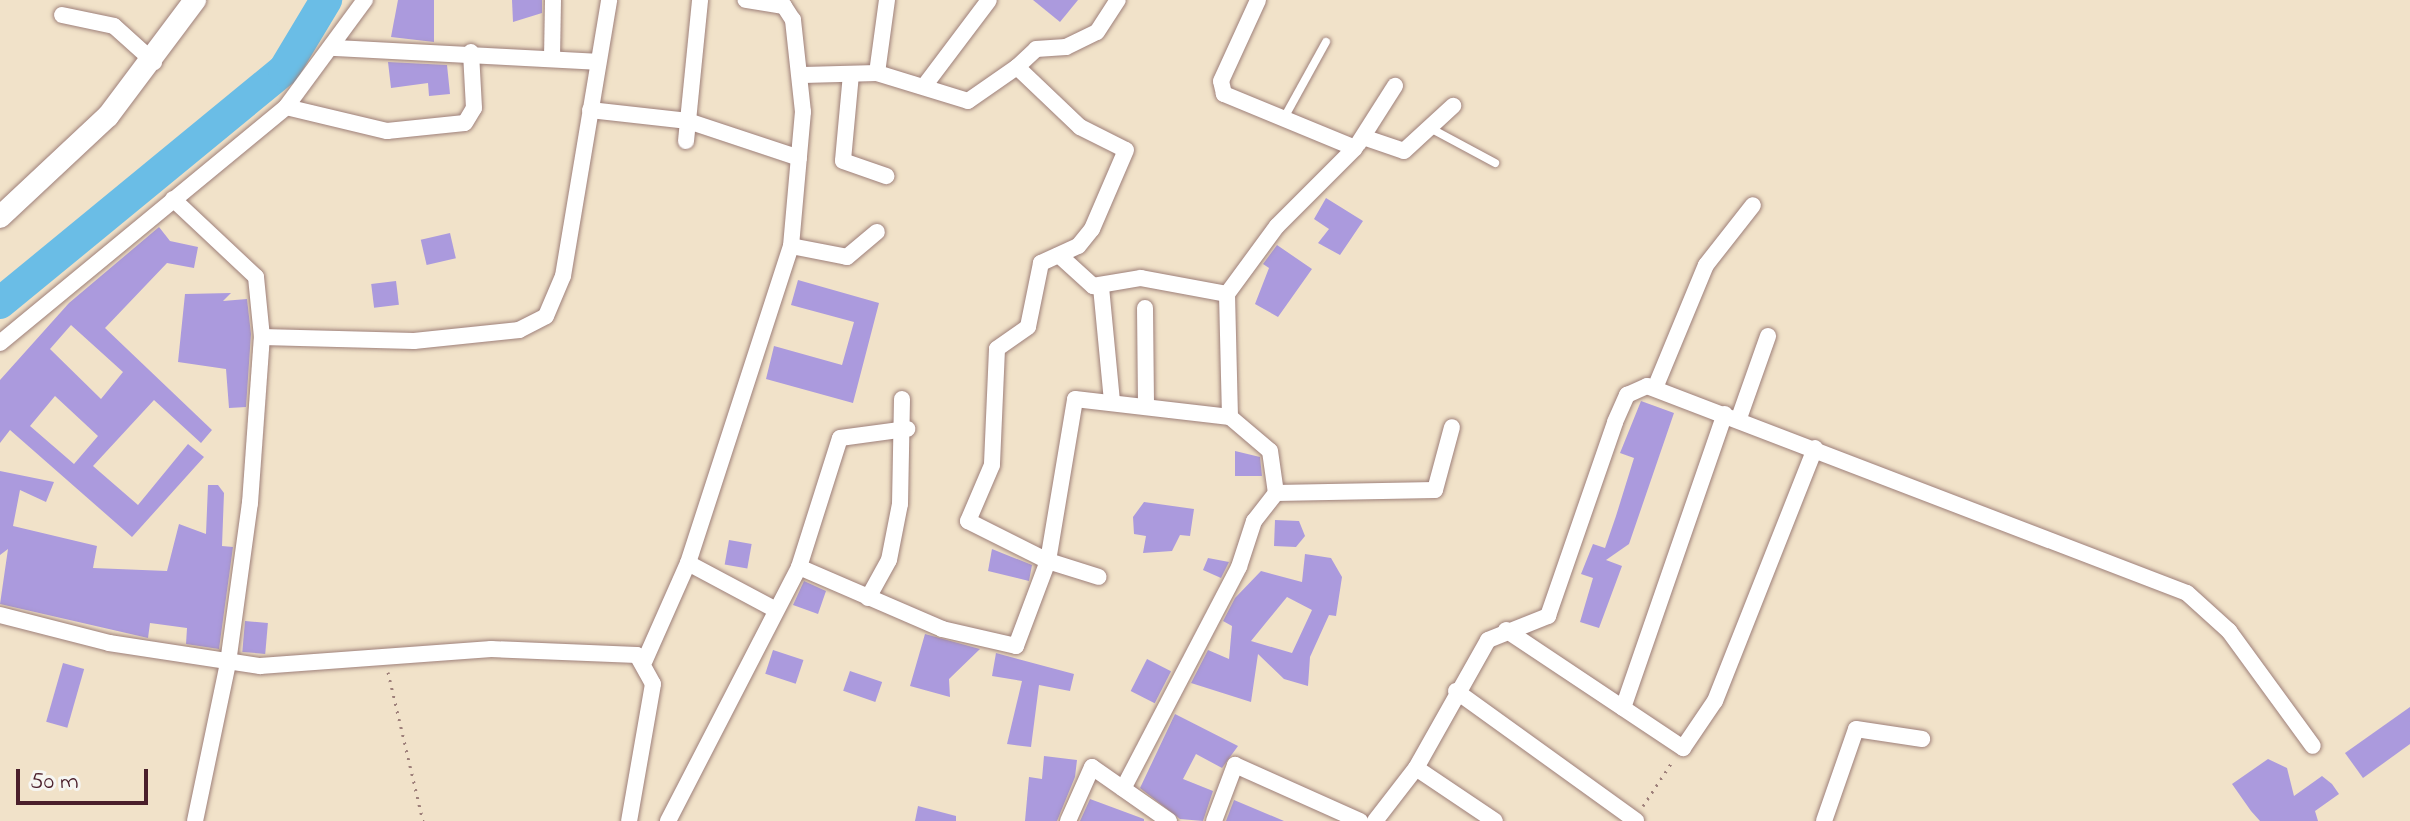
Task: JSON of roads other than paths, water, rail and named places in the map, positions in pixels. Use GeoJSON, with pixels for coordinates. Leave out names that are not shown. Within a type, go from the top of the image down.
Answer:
{"type":"FeatureCollection","features":[{"type":"Feature","properties":{"kind":"street"},"geometry":{"type":"LineString","coordinates":[[0,217],[154,62],[195,0]]}},
{"type":"Feature","properties":{"kind":"street"},"geometry":{"type":"LineString","coordinates":[[0,343],[286,107],[334,48],[365,0]]}},
{"type":"Feature","properties":{"kind":"street"},"geometry":{"type":"LineString","coordinates":[[552,58],[553,0]]}},
{"type":"Feature","properties":{"kind":"street"},"geometry":{"type":"LineString","coordinates":[[262,337],[462,338],[519,330],[546,316],[563,276],[609,0]]}},
{"type":"Feature","properties":{"kind":"street"},"geometry":{"type":"LineString","coordinates":[[686,141],[700,0]]}},
{"type":"Feature","properties":{"kind":"street"},"geometry":{"type":"LineString","coordinates":[[629,821],[652,699],[645,660],[688,563],[791,246],[803,75],[789,9],[745,0]]}},
{"type":"Feature","properties":{"kind":"street"},"geometry":{"type":"LineString","coordinates":[[877,73],[887,0]]}},
{"type":"Feature","properties":{"kind":"street"},"geometry":{"type":"LineString","coordinates":[[931,87],[989,0]]}},
{"type":"Feature","properties":{"kind":"street"},"geometry":{"type":"LineString","coordinates":[[803,75],[877,73],[931,87],[968,101],[1017,67],[1036,49],[1066,47],[1097,32],[1118,0]]}},
{"type":"Feature","properties":{"kind":"street"},"geometry":{"type":"LineString","coordinates":[[1258,0],[1221,86],[1284,119],[1359,142],[1404,151],[1427,124],[1453,106]]}},
{"type":"Feature","properties":{"kind":"street"},"geometry":{"type":"LineString","coordinates":[[62,15],[114,26],[154,62]]}},
{"type":"Feature","properties":{"kind":"street"},"geometry":{"type":"LineString","coordinates":[[334,48],[471,52],[598,62]]}},
{"type":"Feature","properties":{"kind":"street"},"geometry":{"type":"LineString","coordinates":[[286,107],[387,131],[465,123],[474,108],[471,52]]}},
{"type":"Feature","properties":{"kind":"street"},"geometry":{"type":"LineString","coordinates":[[1017,67],[1080,127],[1126,150],[1092,229],[1060,256],[1041,263],[1024,334],[997,349],[992,465],[967,518],[1048,561],[1099,577]]}},
{"type":"Feature","properties":{"kind":"street"},"geometry":{"type":"LineString","coordinates":[[851,74],[843,161],[886,176]]}},
{"type":"Feature","properties":{"kind":"street"},"geometry":{"type":"LineString","coordinates":[[1230,417],[1227,294],[1277,226],[1359,142],[1395,86]]}},
{"type":"Feature","properties":{"kind":"street"},"geometry":{"type":"LineString","coordinates":[[590,110],[688,121],[799,158]]}},
{"type":"Feature","properties":{"kind":"street"},"geometry":{"type":"LineString","coordinates":[[173,199],[256,277],[262,337],[250,503],[228,663],[195,821]]}},
{"type":"Feature","properties":{"kind":"street"},"geometry":{"type":"LineString","coordinates":[[1655,388],[1706,265],[1753,205]]}},
{"type":"Feature","properties":{"kind":"street"},"geometry":{"type":"LineString","coordinates":[[791,246],[847,257],[877,232]]}},
{"type":"Feature","properties":{"kind":"street"},"geometry":{"type":"LineString","coordinates":[[1060,256],[1084,282],[1101,287],[1141,278],[1227,294]]}},
{"type":"Feature","properties":{"kind":"street"},"geometry":{"type":"LineString","coordinates":[[1101,287],[1112,402]]}},
{"type":"Feature","properties":{"kind":"street"},"geometry":{"type":"LineString","coordinates":[[1145,308],[1146,405]]}},
{"type":"Feature","properties":{"kind":"street"},"geometry":{"type":"LineString","coordinates":[[1623,708],[1732,416],[1768,336]]}},
{"type":"Feature","properties":{"kind":"street"},"geometry":{"type":"LineString","coordinates":[[1375,821],[1416,768],[1456,691],[1488,640],[1506,630],[1548,616],[1627,395],[1655,388],[2187,593],[2229,631],[2313,746]]}},
{"type":"Feature","properties":{"kind":"street"},"geometry":{"type":"LineString","coordinates":[[868,598],[889,560],[907,429],[902,399]]}},
{"type":"Feature","properties":{"kind":"street"},"geometry":{"type":"LineString","coordinates":[[799,567],[942,629],[1016,646],[1048,561],[1071,401],[1146,405],[1230,417],[1265,442],[1276,493]]}},
{"type":"Feature","properties":{"kind":"street"},"geometry":{"type":"LineString","coordinates":[[1276,493],[1435,490],[1452,427]]}},
{"type":"Feature","properties":{"kind":"street"},"geometry":{"type":"LineString","coordinates":[[668,821],[774,609],[799,567],[843,435],[907,429]]}},
{"type":"Feature","properties":{"kind":"street"},"geometry":{"type":"LineString","coordinates":[[1506,630],[1683,748],[1715,701],[1815,448]]}},
{"type":"Feature","properties":{"kind":"street"},"geometry":{"type":"LineString","coordinates":[[1123,789],[1239,567],[1254,521],[1276,493]]}},
{"type":"Feature","properties":{"kind":"street"},"geometry":{"type":"LineString","coordinates":[[688,563],[774,609]]}},
{"type":"Feature","properties":{"kind":"street"},"geometry":{"type":"LineString","coordinates":[[0,615],[228,663],[491,649],[620,652],[645,660]]}},
{"type":"Feature","properties":{"kind":"street"},"geometry":{"type":"LineString","coordinates":[[1456,691],[1635,820]]}},
{"type":"Feature","properties":{"kind":"street"},"geometry":{"type":"LineString","coordinates":[[1824,821],[1856,729],[1922,739]]}},
{"type":"Feature","properties":{"kind":"street"},"geometry":{"type":"LineString","coordinates":[[1214,821],[1235,765],[1355,817]]}},
{"type":"Feature","properties":{"kind":"street"},"geometry":{"type":"LineString","coordinates":[[1068,821],[1090,767],[1169,821]]}},
{"type":"Feature","properties":{"kind":"street"},"geometry":{"type":"LineString","coordinates":[[1416,768],[1495,821]]}},
{"type":"Feature","properties":{"kind":"lane"},"geometry":{"type":"LineString","coordinates":[[1284,119],[1326,42]]}},
{"type":"Feature","properties":{"kind":"lane"},"geometry":{"type":"LineString","coordinates":[[1427,124],[1495,163]]}},
{"type":"Feature","properties":{"kind":"waterway"},"geometry":{"type":"LineString","coordinates":[[0,303],[284,70],[326,0]]}}]}
